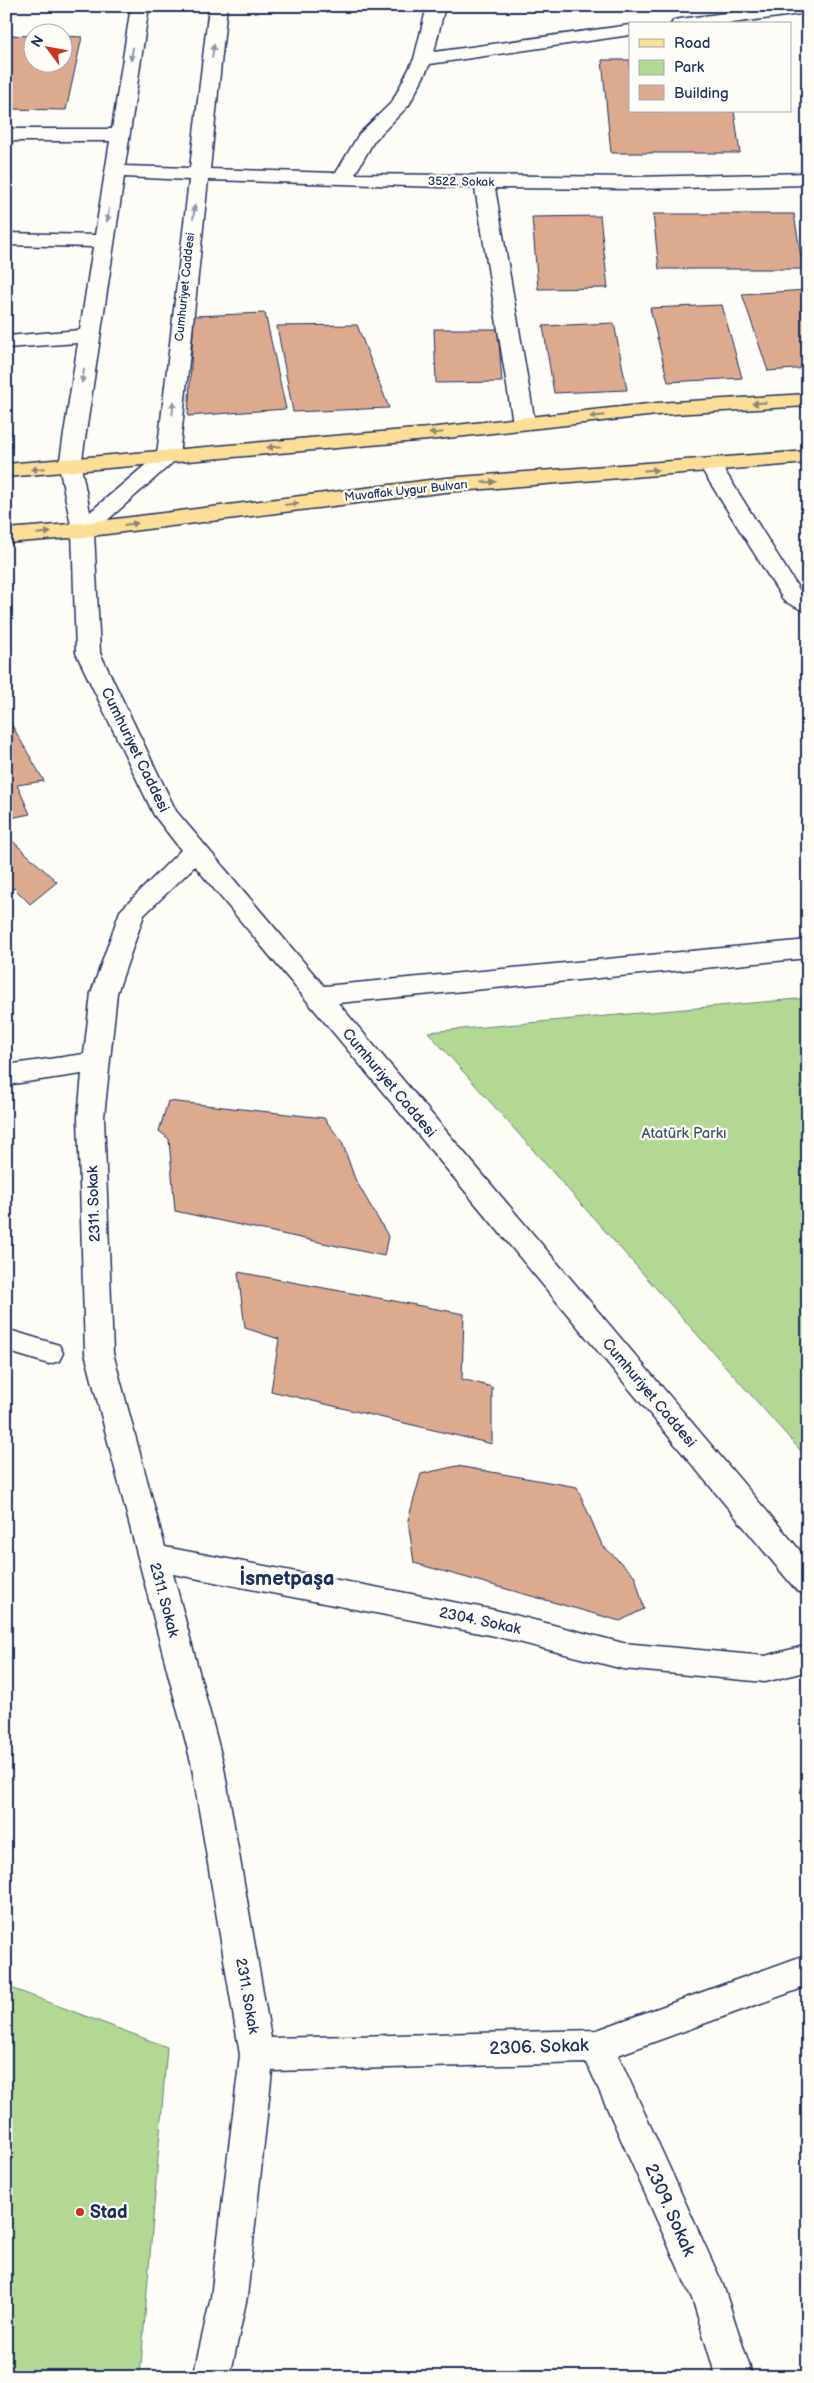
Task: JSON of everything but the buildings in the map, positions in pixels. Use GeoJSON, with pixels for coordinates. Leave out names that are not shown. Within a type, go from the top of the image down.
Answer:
{"type":"FeatureCollection","features":[{"type":"Feature","properties":{"kind":"main road"},"geometry":{"type":"LineString","coordinates":[[6,472],[524,424],[657,409],[808,400]]}},
{"type":"Feature","properties":{"kind":"main road","name":"Muvaffak Uygur Bulvarı"},"geometry":{"type":"LineString","coordinates":[[6,536],[83,530],[446,485],[808,457]]}},
{"type":"Feature","properties":{"kind":"street","name":"Cumhuriyet Caddesi"},"geometry":{"type":"LineString","coordinates":[[140,6],[70,466],[83,530],[88,653],[166,815],[808,1582]]}},
{"type":"Feature","properties":{"kind":"street","name":"Cumhuriyet Caddesi"},"geometry":{"type":"LineString","coordinates":[[168,457],[218,6]]}},
{"type":"Feature","properties":{"kind":"street"},"geometry":{"type":"LineString","coordinates":[[342,180],[366,138],[400,105],[423,59],[436,6]]}},
{"type":"Feature","properties":{"kind":"street"},"geometry":{"type":"LineString","coordinates":[[696,22],[808,8]]}},
{"type":"Feature","properties":{"kind":"street"},"geometry":{"type":"LineString","coordinates":[[423,59],[629,30]]}},
{"type":"Feature","properties":{"kind":"street"},"geometry":{"type":"LineString","coordinates":[[6,136],[120,134]]}},
{"type":"Feature","properties":{"kind":"street","name":"3522. Sokak"},"geometry":{"type":"LineString","coordinates":[[114,171],[342,180],[807,184]]}},
{"type":"Feature","properties":{"kind":"street"},"geometry":{"type":"LineString","coordinates":[[484,182],[524,424]]}},
{"type":"Feature","properties":{"kind":"street"},"geometry":{"type":"LineString","coordinates":[[6,239],[104,241]]}},
{"type":"Feature","properties":{"kind":"street"},"geometry":{"type":"LineString","coordinates":[[6,342],[89,336]]}},
{"type":"Feature","properties":{"kind":"street"},"geometry":{"type":"LineString","coordinates":[[83,530],[168,457]]}},
{"type":"Feature","properties":{"kind":"street"},"geometry":{"type":"LineString","coordinates":[[710,465],[792,596],[808,606]]}},
{"type":"Feature","properties":{"kind":"street","name":"2311. Sokak"},"geometry":{"type":"LineString","coordinates":[[195,851],[133,911],[104,993],[91,1117],[99,1353],[207,1762],[257,2055],[229,2297],[211,2377]]}},
{"type":"Feature","properties":{"kind":"street"},"geometry":{"type":"LineString","coordinates":[[317,996],[808,949]]}},
{"type":"Feature","properties":{"kind":"street"},"geometry":{"type":"LineString","coordinates":[[6,1075],[97,1062]]}},
{"type":"Feature","properties":{"kind":"street"},"geometry":{"type":"LineString","coordinates":[[6,1340],[49,1353]]}},
{"type":"Feature","properties":{"kind":"street","name":"2304. Sokak"},"geometry":{"type":"LineString","coordinates":[[152,1557],[495,1623],[623,1656],[765,1669],[808,1658]]}},
{"type":"Feature","properties":{"kind":"street","name":"2306. Sokak"},"geometry":{"type":"LineString","coordinates":[[257,2055],[596,2046],[808,1970]]}},
{"type":"Feature","properties":{"kind":"street","name":"2309. Sokak"},"geometry":{"type":"LineString","coordinates":[[596,2046],[710,2298],[735,2377]]}},
{"type":"Feature","properties":{"kind":"green space","name":"Atatürk Parkı"},"geometry":{"type":"Polygon","coordinates":[[[808,998],[808,1459],[428,1032],[808,998]]]}},
{"type":"Feature","properties":{"kind":"green space","name":"Stad"},"geometry":{"type":"Polygon","coordinates":[[[6,1986],[167,2047],[140,2377],[6,2377],[6,1986]]]}},
{"type":"Feature","properties":{"kind":"place","name":"Stad"},"geometry":{"type":"Point","coordinates":[80,2212]}},
{"type":"Feature","properties":{"kind":"district","name":"İsmetpaşa"},"geometry":{"type":"Point","coordinates":[287,1579]}}]}
